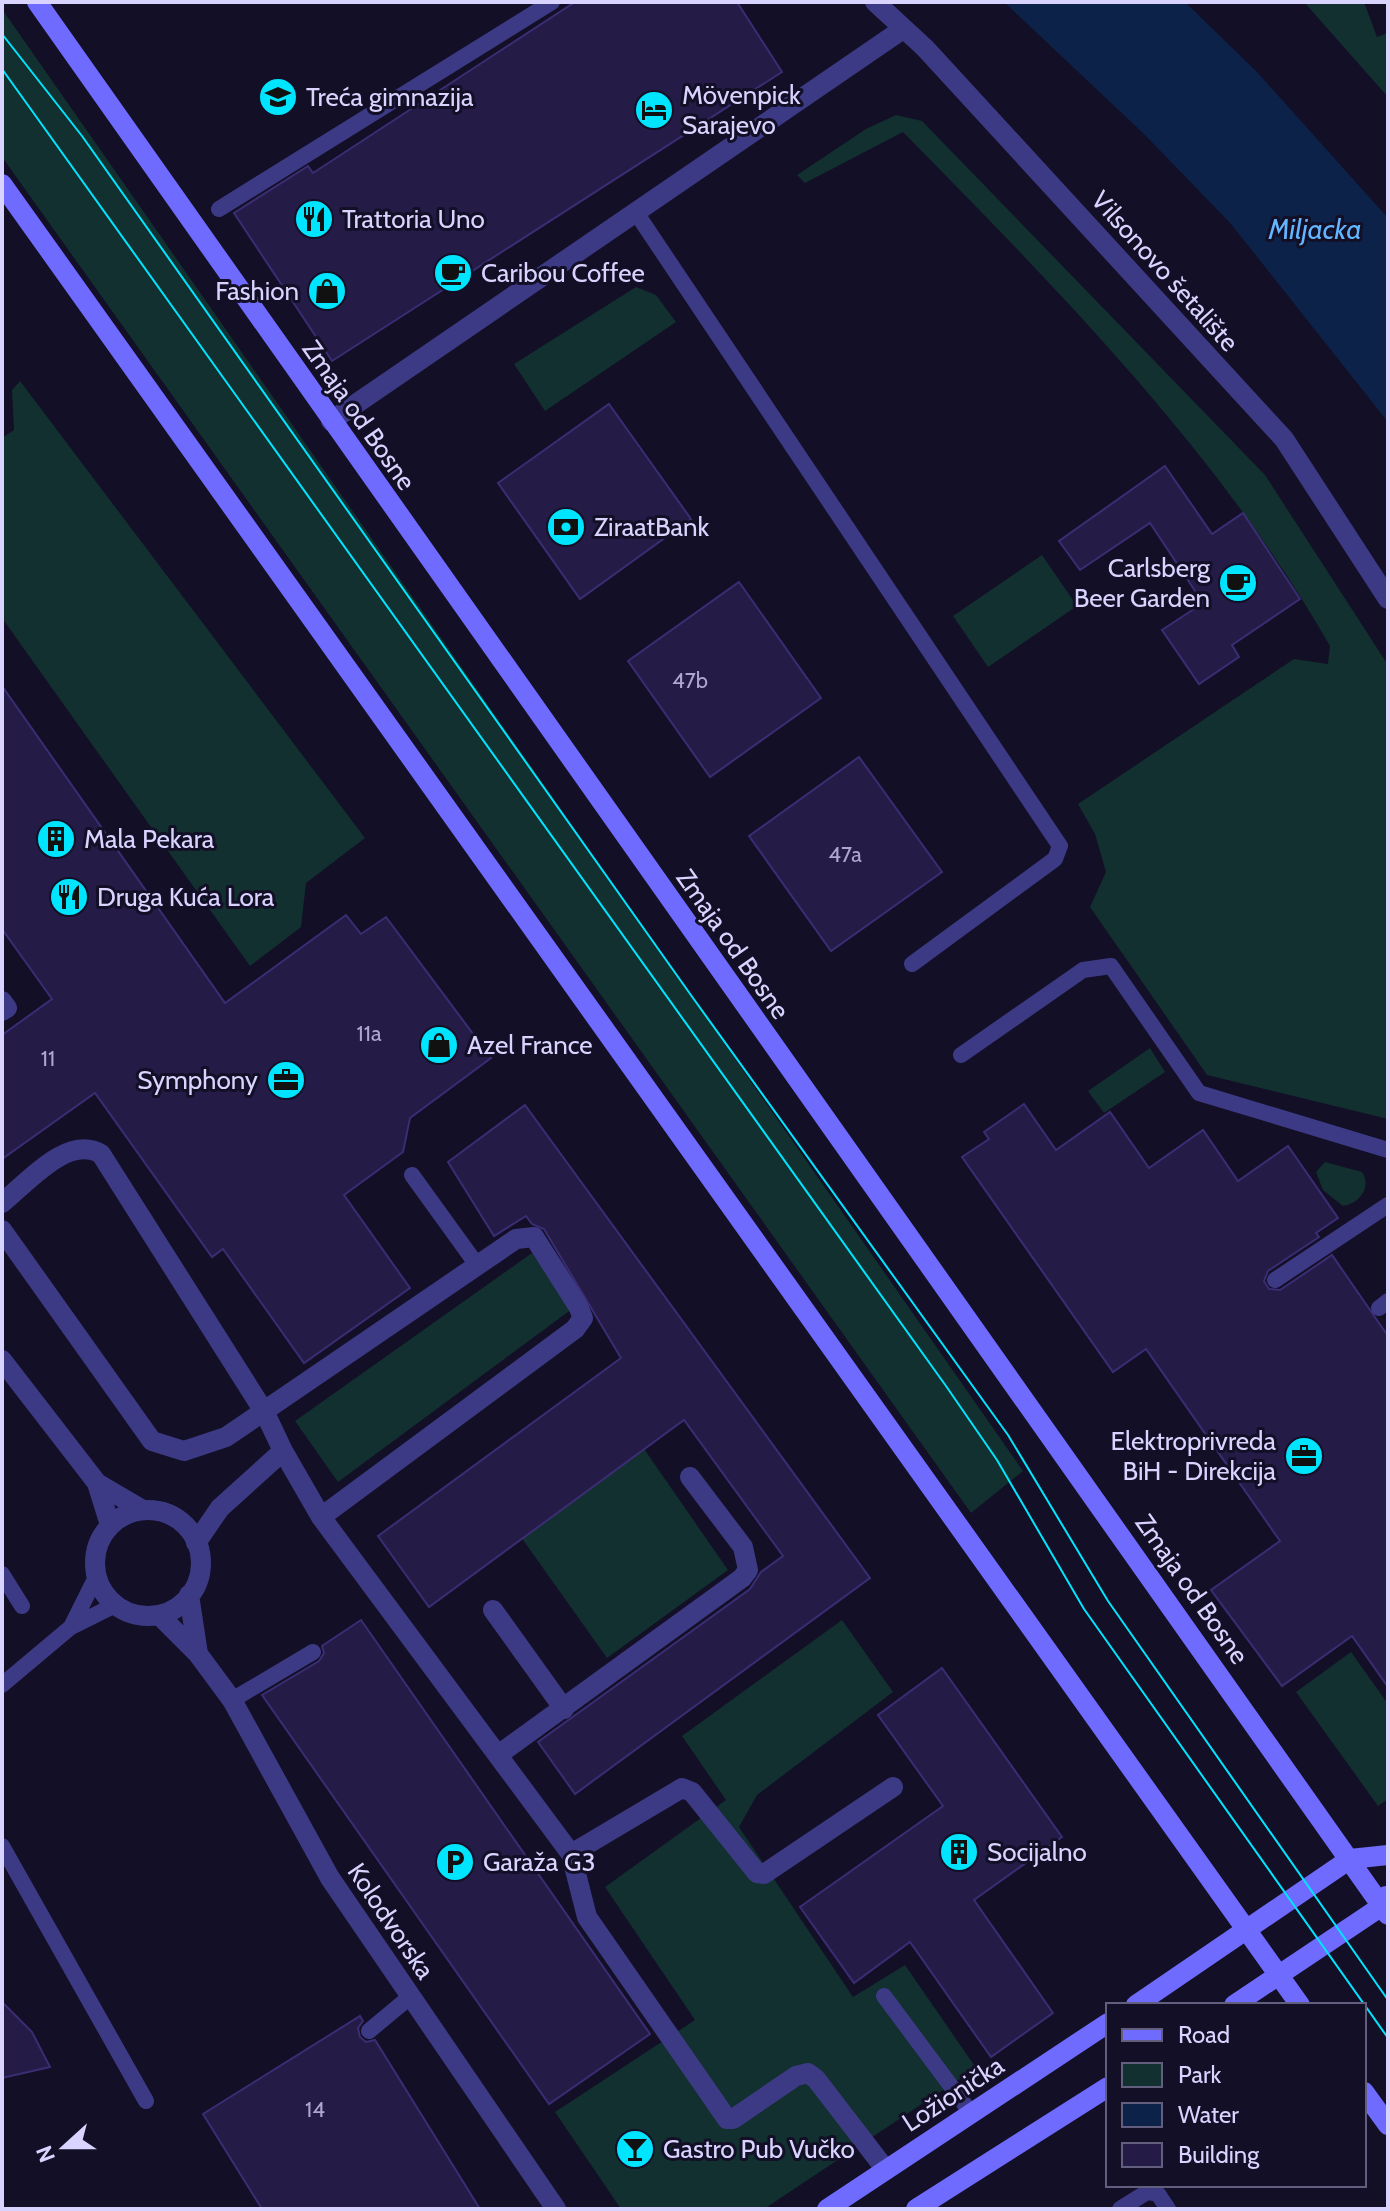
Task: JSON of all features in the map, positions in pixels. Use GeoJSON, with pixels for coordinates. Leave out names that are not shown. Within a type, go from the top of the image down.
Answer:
{"type":"FeatureCollection","features":[{"type":"Feature","properties":{"kind":"main road","name":"Zmaja od Bosne"},"geometry":{"type":"LineString","coordinates":[[37,2],[1350,1859],[1386,1904]]}},
{"type":"Feature","properties":{"kind":"main road"},"geometry":{"type":"LineString","coordinates":[[2,184],[1298,2003]]}},
{"type":"Feature","properties":{"kind":"main road"},"geometry":{"type":"LineString","coordinates":[[1139,2003],[1350,1859],[1388,1855]]}},
{"type":"Feature","properties":{"kind":"main road"},"geometry":{"type":"LineString","coordinates":[[1237,2003],[1386,1904]]}},
{"type":"Feature","properties":{"kind":"main road","name":"Ložionička"},"geometry":{"type":"LineString","coordinates":[[827,2209],[1106,2024]]}},
{"type":"Feature","properties":{"kind":"main road"},"geometry":{"type":"LineString","coordinates":[[916,2209],[1106,2088]]}},
{"type":"Feature","properties":{"kind":"main road"},"geometry":{"type":"LineString","coordinates":[[1366,2095],[1388,2125]]}},
{"type":"Feature","properties":{"kind":"street","name":"Vilsonovo šetalište"},"geometry":{"type":"LineString","coordinates":[[875,2],[1284,439],[1388,599]]}},
{"type":"Feature","properties":{"kind":"street"},"geometry":{"type":"LineString","coordinates":[[331,421],[903,29]]}},
{"type":"Feature","properties":{"kind":"street"},"geometry":{"type":"LineString","coordinates":[[2,1001],[7,1008],[2,1011]]}},
{"type":"Feature","properties":{"kind":"street"},"geometry":{"type":"LineString","coordinates":[[2,1203],[72,1148],[88,1146],[101,1154],[265,1413],[321,1517],[571,1854],[587,1917],[727,2119],[733,2119],[796,2076],[808,2073],[816,2079],[886,2170]]}},
{"type":"Feature","properties":{"kind":"street"},"geometry":{"type":"LineString","coordinates":[[2,1230],[152,1441],[184,1451],[226,1437],[516,1239],[534,1237],[583,1318],[575,1329],[321,1517]]}},
{"type":"Feature","properties":{"kind":"street"},"geometry":{"type":"LineString","coordinates":[[2,1360],[97,1483],[110,1525]]}},
{"type":"Feature","properties":{"kind":"street"},"geometry":{"type":"LineString","coordinates":[[196,1543],[220,1508],[283,1451]]}},
{"type":"Feature","properties":{"kind":"street"},"geometry":{"type":"LineString","coordinates":[[498,1755],[748,1570],[743,1547],[690,1477]]}},
{"type":"Feature","properties":{"kind":"street"},"geometry":{"type":"LineString","coordinates":[[97,1483],[143,1510]]}},
{"type":"Feature","properties":{"kind":"street"},"geometry":{"type":"LineString","coordinates":[[185,1525],[220,1508]]}},
{"type":"Feature","properties":{"kind":"street"},"geometry":{"type":"LineString","coordinates":[[143,1510],[161,1512],[185,1525],[196,1543],[199,1576],[189,1595],[173,1610],[159,1615],[143,1616],[115,1605],[96,1577],[95,1558],[100,1540],[110,1525],[126,1515],[143,1510]]}},
{"type":"Feature","properties":{"kind":"street","name":"Kolodvorska"},"geometry":{"type":"LineString","coordinates":[[189,1595],[198,1654]]}},
{"type":"Feature","properties":{"kind":"street"},"geometry":{"type":"LineString","coordinates":[[493,1610],[564,1709]]}},
{"type":"Feature","properties":{"kind":"street","name":"Kolodvorska"},"geometry":{"type":"LineString","coordinates":[[159,1615],[198,1654],[232,1700],[330,1878],[556,2209]]}},
{"type":"Feature","properties":{"kind":"street"},"geometry":{"type":"LineString","coordinates":[[571,1854],[682,1788],[692,1792],[757,1873],[764,1874],[893,1787]]}},
{"type":"Feature","properties":{"kind":"lane"},"geometry":{"type":"LineString","coordinates":[[219,209],[552,2]]}},
{"type":"Feature","properties":{"kind":"lane"},"geometry":{"type":"LineString","coordinates":[[637,214],[1060,846],[1055,859],[912,964]]}},
{"type":"Feature","properties":{"kind":"lane"},"geometry":{"type":"LineString","coordinates":[[961,1055],[1083,970],[1111,966],[1120,974],[1199,1093],[1388,1150]]}},
{"type":"Feature","properties":{"kind":"lane"},"geometry":{"type":"LineString","coordinates":[[412,1175],[477,1265]]}},
{"type":"Feature","properties":{"kind":"lane"},"geometry":{"type":"LineString","coordinates":[[1275,1280],[1388,1205]]}},
{"type":"Feature","properties":{"kind":"lane"},"geometry":{"type":"LineString","coordinates":[[2,1574],[22,1606]]}},
{"type":"Feature","properties":{"kind":"lane"},"geometry":{"type":"LineString","coordinates":[[71,1627],[96,1577]]}},
{"type":"Feature","properties":{"kind":"lane"},"geometry":{"type":"LineString","coordinates":[[2,1685],[71,1627],[115,1605]]}},
{"type":"Feature","properties":{"kind":"lane"},"geometry":{"type":"LineString","coordinates":[[232,1700],[313,1652]]}},
{"type":"Feature","properties":{"kind":"lane"},"geometry":{"type":"LineString","coordinates":[[2,1846],[146,2101]]}},
{"type":"Feature","properties":{"kind":"lane"},"geometry":{"type":"LineString","coordinates":[[369,2031],[411,1996]]}},
{"type":"Feature","properties":{"kind":"lane"},"geometry":{"type":"LineString","coordinates":[[884,1996],[971,2113]]}},
{"type":"Feature","properties":{"kind":"lane"},"geometry":{"type":"LineString","coordinates":[[1120,2209],[1147,2192],[1158,2194],[1168,2209]]}},
{"type":"Feature","properties":{"kind":"green space"},"geometry":{"type":"Polygon","coordinates":[[[1304,2],[1364,2],[1377,37],[1388,33],[1388,97],[1304,2]]]}},
{"type":"Feature","properties":{"kind":"green space"},"geometry":{"type":"Polygon","coordinates":[[[2,9],[1023,1471],[971,1513],[2,157],[2,9]]]}},
{"type":"Feature","properties":{"kind":"green space"},"geometry":{"type":"Polygon","coordinates":[[[896,115],[922,121],[1265,475],[1388,665],[1388,1119],[1207,1075],[1090,907],[1106,872],[1095,834],[1078,804],[1294,659],[1328,664],[1330,646],[1286,575],[1187,440],[1077,313],[903,132],[805,183],[797,175],[866,129],[896,115]]]}},
{"type":"Feature","properties":{"kind":"green space"},"geometry":{"type":"Polygon","coordinates":[[[636,287],[656,295],[676,322],[545,411],[514,364],[636,287]]]}},
{"type":"Feature","properties":{"kind":"green space"},"geometry":{"type":"Polygon","coordinates":[[[20,381],[365,838],[306,883],[301,927],[250,966],[2,618],[2,438],[14,430],[12,390],[20,381]]]}},
{"type":"Feature","properties":{"kind":"green space"},"geometry":{"type":"Polygon","coordinates":[[[1042,555],[1077,606],[988,667],[953,616],[1042,555]]]}},
{"type":"Feature","properties":{"kind":"green space"},"geometry":{"type":"Polygon","coordinates":[[[1150,1048],[1165,1072],[1104,1113],[1088,1091],[1150,1048]]]}},
{"type":"Feature","properties":{"kind":"green space"},"geometry":{"type":"Polygon","coordinates":[[[1325,1162],[1362,1172],[1366,1183],[1359,1198],[1343,1206],[1323,1190],[1316,1172],[1325,1162]]]}},
{"type":"Feature","properties":{"kind":"green space"},"geometry":{"type":"Polygon","coordinates":[[[532,1253],[572,1309],[338,1482],[295,1421],[532,1253]]]}},
{"type":"Feature","properties":{"kind":"green space"},"geometry":{"type":"Polygon","coordinates":[[[633,1433],[728,1570],[607,1658],[511,1523],[633,1433]]]}},
{"type":"Feature","properties":{"kind":"green space"},"geometry":{"type":"Polygon","coordinates":[[[842,1620],[893,1692],[757,1795],[739,1827],[853,1997],[905,1965],[976,2068],[764,2209],[621,2209],[555,2112],[695,2020],[605,1887],[726,1800],[682,1736],[842,1620]]]}},
{"type":"Feature","properties":{"kind":"green space"},"geometry":{"type":"Polygon","coordinates":[[[1351,1652],[1388,1704],[1388,1799],[1378,1806],[1296,1692],[1351,1652]]]}},
{"type":"Feature","properties":{"kind":"water","name":"Miljacka"},"geometry":{"type":"Polygon","coordinates":[[[1004,2],[1185,2],[1256,71],[1388,218],[1388,422],[1231,224],[1144,134],[1004,2]]]}},
{"type":"Feature","properties":{"kind":"building"},"geometry":{"type":"Polygon","coordinates":[[[575,2],[737,2],[782,72],[332,361],[234,213],[308,166],[313,173],[575,2]]]}},
{"type":"Feature","properties":{"kind":"building"},"geometry":{"type":"Polygon","coordinates":[[[609,404],[691,519],[580,599],[498,483],[609,404]]]}},
{"type":"Feature","properties":{"kind":"building"},"geometry":{"type":"Polygon","coordinates":[[[1165,466],[1212,534],[1243,513],[1300,599],[1232,645],[1239,657],[1199,684],[1162,630],[1203,603],[1150,523],[1080,570],[1059,541],[1165,466]]]}},
{"type":"Feature","properties":{"kind":"building"},"geometry":{"type":"Polygon","coordinates":[[[739,582],[821,698],[710,777],[628,661],[739,582]]]}},
{"type":"Feature","properties":{"kind":"building"},"geometry":{"type":"Polygon","coordinates":[[[2,686],[225,1003],[346,915],[361,934],[386,917],[491,1058],[410,1118],[403,1152],[344,1195],[410,1288],[304,1363],[223,1249],[212,1257],[95,1093],[2,1159],[2,1035],[52,999],[2,929],[2,686]]]}},
{"type":"Feature","properties":{"kind":"building"},"geometry":{"type":"Polygon","coordinates":[[[859,757],[942,872],[831,951],[749,836],[859,757]]]}},
{"type":"Feature","properties":{"kind":"building","name":"Elektroprivreda BiH - Direkcija"},"geometry":{"type":"Polygon","coordinates":[[[1024,1104],[1056,1150],[1110,1112],[1149,1168],[1203,1130],[1238,1181],[1288,1146],[1338,1218],[1316,1233],[1319,1237],[1268,1271],[1264,1281],[1269,1289],[1280,1290],[1332,1255],[1388,1336],[1388,1687],[1352,1636],[1282,1686],[1211,1590],[1280,1541],[1146,1349],[1113,1372],[962,1157],[989,1139],[984,1132],[1024,1104]]]}},
{"type":"Feature","properties":{"kind":"building"},"geometry":{"type":"Polygon","coordinates":[[[525,1105],[870,1578],[575,1794],[538,1742],[750,1589],[761,1572],[783,1556],[684,1420],[429,1607],[378,1536],[621,1358],[544,1229],[532,1224],[526,1216],[494,1236],[448,1162],[525,1105]]]}},
{"type":"Feature","properties":{"kind":"building","name":"Garaža G3"},"geometry":{"type":"Polygon","coordinates":[[[361,1620],[650,2034],[549,2104],[262,1695],[319,1661],[324,1653],[322,1646],[361,1620]]]}},
{"type":"Feature","properties":{"kind":"building","name":"Socijalno"},"geometry":{"type":"Polygon","coordinates":[[[942,1668],[1062,1837],[974,1900],[1053,2013],[991,2057],[910,1942],[854,1983],[800,1907],[943,1806],[878,1715],[942,1668]]]}},
{"type":"Feature","properties":{"kind":"building"},"geometry":{"type":"Polygon","coordinates":[[[2,2002],[32,2032],[50,2067],[2,2078],[2,2002]]]}},
{"type":"Feature","properties":{"kind":"building"},"geometry":{"type":"Polygon","coordinates":[[[360,2016],[363,2021],[358,2028],[360,2037],[366,2042],[375,2040],[480,2209],[262,2209],[203,2114],[360,2016]]]}},
{"type":"Feature","properties":{"kind":"tram line"},"geometry":{"type":"LineString","coordinates":[[2,34],[82,136],[693,998],[1008,1435],[1108,1601],[1388,2000]]}},
{"type":"Feature","properties":{"kind":"tram line"},"geometry":{"type":"LineString","coordinates":[[2,69],[946,1386],[997,1460],[1084,1609],[1363,2003]]}},
{"type":"Feature","properties":{"kind":"tram line"},"geometry":{"type":"LineString","coordinates":[[1366,2007],[1388,2038]]}},
{"type":"Feature","properties":{"kind":"place","name":"Treća gimnazija"},"geometry":{"type":"Point","coordinates":[278,97]}},
{"type":"Feature","properties":{"kind":"place","name":"Mövenpick Sarajevo"},"geometry":{"type":"Point","coordinates":[654,110]}},
{"type":"Feature","properties":{"kind":"place","name":"Trattoria Uno"},"geometry":{"type":"Point","coordinates":[314,219]}},
{"type":"Feature","properties":{"kind":"place","name":"Caribou Coffee"},"geometry":{"type":"Point","coordinates":[453,273]}},
{"type":"Feature","properties":{"kind":"place","name":"Fashion"},"geometry":{"type":"Point","coordinates":[327,291]}},
{"type":"Feature","properties":{"kind":"place","name":"ZiraatBank"},"geometry":{"type":"Point","coordinates":[566,527]}},
{"type":"Feature","properties":{"kind":"place","name":"Carlsberg Beer Garden"},"geometry":{"type":"Point","coordinates":[1238,583]}},
{"type":"Feature","properties":{"kind":"place","name":"Mala Pekara"},"geometry":{"type":"Point","coordinates":[56,839]}},
{"type":"Feature","properties":{"kind":"place","name":"Druga Kuća Lora"},"geometry":{"type":"Point","coordinates":[69,897]}},
{"type":"Feature","properties":{"kind":"place","name":"Azel France"},"geometry":{"type":"Point","coordinates":[439,1045]}},
{"type":"Feature","properties":{"kind":"place","name":"Symphony"},"geometry":{"type":"Point","coordinates":[286,1080]}},
{"type":"Feature","properties":{"kind":"place","name":"Elektroprivreda BiH - Direkcija"},"geometry":{"type":"Point","coordinates":[1304,1456]}},
{"type":"Feature","properties":{"kind":"place","name":"Socijalno"},"geometry":{"type":"Point","coordinates":[959,1852]}},
{"type":"Feature","properties":{"kind":"place","name":"Garaža G3"},"geometry":{"type":"Point","coordinates":[455,1862]}},
{"type":"Feature","properties":{"kind":"place","name":"Gastro Pub Vučko"},"geometry":{"type":"Point","coordinates":[635,2149]}}]}
